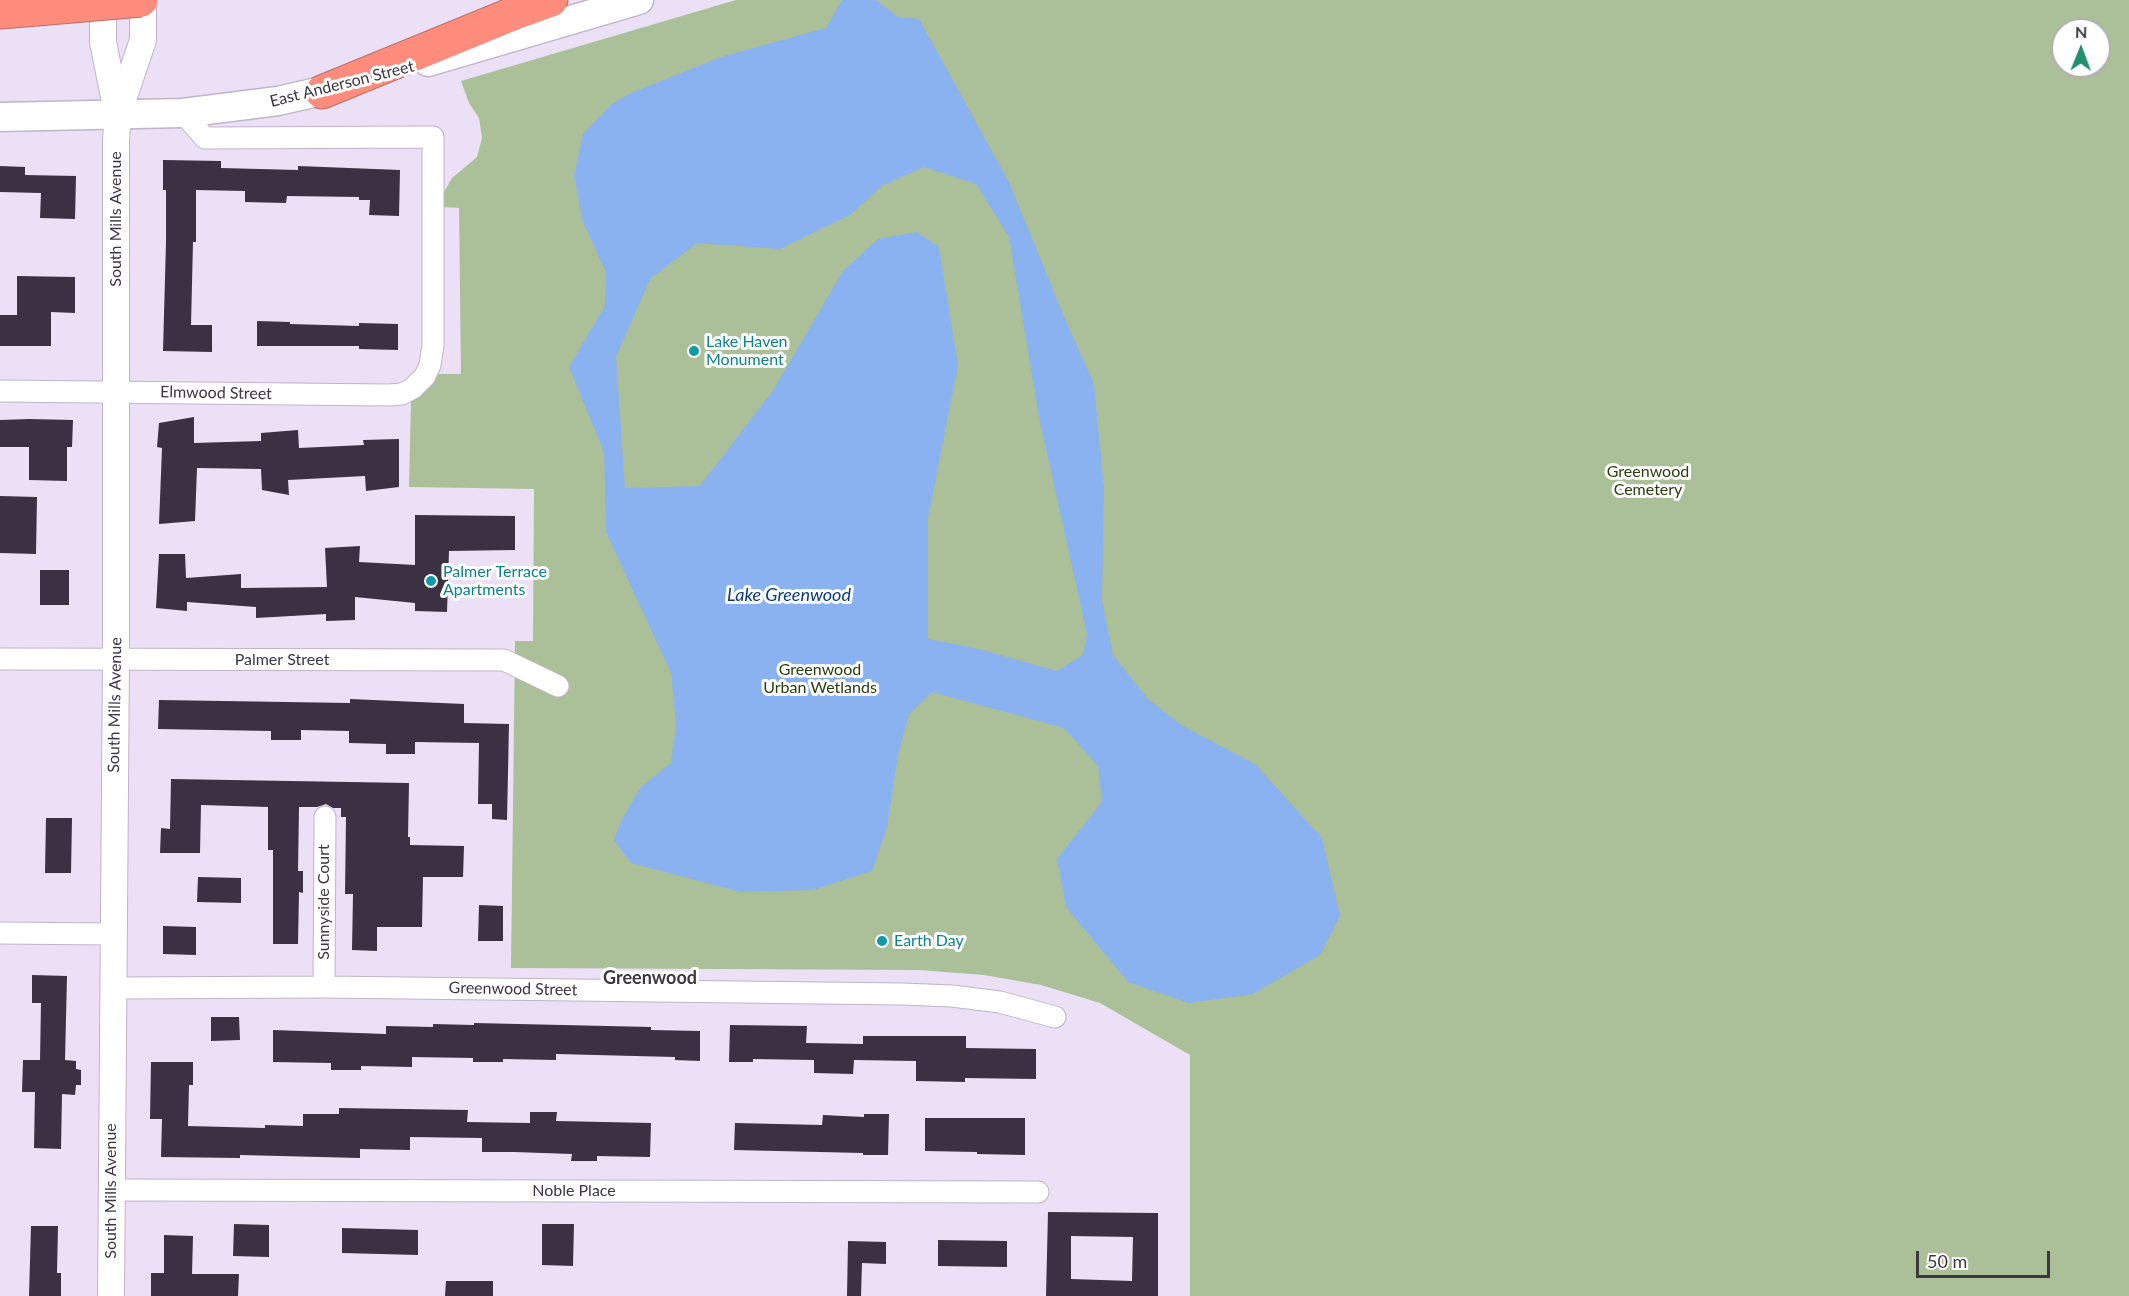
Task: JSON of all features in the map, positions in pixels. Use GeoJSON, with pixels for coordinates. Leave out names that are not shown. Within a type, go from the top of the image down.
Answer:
{"type":"FeatureCollection","features":[{"type":"Feature","properties":{"kind":"highway"},"geometry":{"type":"LineString","coordinates":[[0,12],[142,0]]}},
{"type":"Feature","properties":{"kind":"highway"},"geometry":{"type":"LineString","coordinates":[[322,92],[515,12],[551,0]]}},
{"type":"Feature","properties":{"kind":"main road","name":"East Anderson Street"},"geometry":{"type":"LineString","coordinates":[[0,117],[183,113],[278,101],[322,92],[639,0]]}},
{"type":"Feature","properties":{"kind":"street","name":"South Mills Avenue"},"geometry":{"type":"LineString","coordinates":[[103,0],[103,42],[118,114]]}},
{"type":"Feature","properties":{"kind":"street","name":"South Mills Avenue"},"geometry":{"type":"LineString","coordinates":[[111,1296],[112,934],[116,660],[116,140],[118,114],[143,40],[142,0]]}},
{"type":"Feature","properties":{"kind":"street","name":"Elmwood Street"},"geometry":{"type":"LineString","coordinates":[[0,391],[389,395],[402,394],[425,376],[430,364],[433,345],[434,137],[206,138],[183,113]]}},
{"type":"Feature","properties":{"kind":"street","name":"Palmer Street"},"geometry":{"type":"LineString","coordinates":[[0,659],[504,660],[558,686]]}},
{"type":"Feature","properties":{"kind":"street","name":"Sunnyside Court"},"geometry":{"type":"LineString","coordinates":[[324,987],[325,817]]}},
{"type":"Feature","properties":{"kind":"street"},"geometry":{"type":"LineString","coordinates":[[0,933],[112,934]]}},
{"type":"Feature","properties":{"kind":"street","name":"Greenwood Street"},"geometry":{"type":"LineString","coordinates":[[112,988],[324,987],[903,994],[952,996],[1000,1002],[1055,1017]]}},
{"type":"Feature","properties":{"kind":"street","name":"Noble Place"},"geometry":{"type":"LineString","coordinates":[[111,1190],[1038,1192]]}},
{"type":"Feature","properties":{"kind":"green space","name":"Greenwood Cemetery"},"geometry":{"type":"Polygon","coordinates":[[[736,0],[2129,0],[2129,1296],[1190,1296],[1190,1055],[1100,1003],[1041,985],[984,975],[919,970],[511,968],[515,641],[533,641],[534,489],[409,487],[411,400],[424,391],[439,374],[461,374],[459,208],[443,207],[444,192],[452,178],[477,157],[482,138],[479,118],[469,103],[461,81],[736,0]]]}},
{"type":"Feature","properties":{"kind":"water","name":"Lake Greenwood"},"geometry":{"type":"Polygon","coordinates":[[[842,0],[876,0],[898,17],[919,19],[1009,182],[1094,384],[1104,488],[1102,601],[1113,655],[1148,699],[1181,725],[1255,764],[1322,838],[1340,916],[1320,955],[1253,994],[1189,1003],[1128,982],[1066,907],[1057,859],[1102,802],[1098,766],[1064,728],[932,692],[909,714],[898,755],[887,827],[872,871],[813,890],[741,892],[631,863],[614,840],[621,821],[641,787],[671,763],[676,725],[671,673],[606,532],[604,452],[569,367],[605,306],[606,272],[583,222],[574,176],[583,134],[612,104],[631,93],[721,57],[826,28],[842,0]],[[924,167],[882,186],[850,215],[780,249],[697,243],[650,279],[616,357],[625,488],[700,486],[774,389],[843,271],[878,239],[917,232],[939,247],[958,365],[928,518],[928,639],[975,648],[1057,671],[1083,655],[1087,634],[1039,417],[1009,237],[976,184],[924,167]]]}},
{"type":"Feature","properties":{"kind":"building"},"geometry":{"type":"Polygon","coordinates":[[[163,160],[221,161],[221,168],[298,170],[298,166],[400,170],[399,216],[369,215],[370,200],[359,200],[359,197],[287,196],[286,203],[245,202],[245,191],[196,190],[196,242],[193,242],[191,325],[212,325],[212,352],[163,351],[166,190],[163,190],[163,160]]]}},
{"type":"Feature","properties":{"kind":"building"},"geometry":{"type":"Polygon","coordinates":[[[0,166],[25,167],[25,175],[76,176],[75,219],[40,218],[41,193],[0,192],[0,166]]]}},
{"type":"Feature","properties":{"kind":"building"},"geometry":{"type":"Polygon","coordinates":[[[17,276],[75,277],[75,313],[51,312],[51,346],[0,346],[0,315],[17,315],[17,276]]]}},
{"type":"Feature","properties":{"kind":"building"},"geometry":{"type":"Polygon","coordinates":[[[257,321],[359,326],[359,323],[398,324],[398,350],[359,349],[359,346],[257,346],[257,321]]]}},
{"type":"Feature","properties":{"kind":"building"},"geometry":{"type":"Polygon","coordinates":[[[194,417],[194,443],[261,441],[261,433],[298,430],[299,448],[364,445],[363,440],[399,439],[399,487],[366,491],[365,476],[288,480],[289,495],[262,490],[261,469],[197,468],[195,521],[159,524],[162,448],[157,447],[159,423],[194,417]]]}},
{"type":"Feature","properties":{"kind":"building"},"geometry":{"type":"Polygon","coordinates":[[[0,420],[73,420],[72,447],[67,447],[67,481],[29,480],[29,447],[0,447],[0,420]]]}},
{"type":"Feature","properties":{"kind":"building"},"geometry":{"type":"Polygon","coordinates":[[[0,496],[37,497],[36,554],[0,553],[0,496]]]}},
{"type":"Feature","properties":{"kind":"building"},"geometry":{"type":"Polygon","coordinates":[[[415,515],[515,516],[515,550],[449,551],[447,612],[415,611],[415,603],[355,597],[355,620],[326,621],[326,614],[256,618],[256,607],[187,602],[187,611],[156,608],[159,554],[185,554],[186,578],[241,574],[241,588],[327,587],[325,548],[360,546],[359,562],[415,565],[415,515]]]}},
{"type":"Feature","properties":{"kind":"building"},"geometry":{"type":"Polygon","coordinates":[[[40,570],[69,570],[69,605],[40,605],[40,570]]]}},
{"type":"Feature","properties":{"kind":"building"},"geometry":{"type":"Polygon","coordinates":[[[350,699],[464,704],[464,723],[509,724],[507,820],[492,819],[492,804],[478,804],[479,743],[415,742],[415,754],[386,754],[386,744],[349,743],[349,731],[301,730],[301,740],[271,740],[271,731],[158,729],[159,700],[350,703],[350,699]]]}},
{"type":"Feature","properties":{"kind":"building"},"geometry":{"type":"Polygon","coordinates":[[[171,779],[409,783],[408,837],[410,837],[410,845],[464,846],[463,877],[423,877],[422,927],[377,927],[377,951],[352,950],[353,894],[345,894],[346,817],[341,817],[341,808],[333,808],[326,804],[317,807],[299,807],[298,871],[303,871],[303,893],[299,892],[298,944],[273,944],[273,850],[268,850],[268,807],[201,805],[200,853],[160,853],[161,828],[170,829],[171,779]]]}},
{"type":"Feature","properties":{"kind":"building"},"geometry":{"type":"Polygon","coordinates":[[[46,818],[72,818],[71,873],[45,873],[46,818]]]}},
{"type":"Feature","properties":{"kind":"building"},"geometry":{"type":"Polygon","coordinates":[[[198,877],[241,878],[241,903],[197,902],[198,877]]]}},
{"type":"Feature","properties":{"kind":"building"},"geometry":{"type":"Polygon","coordinates":[[[479,905],[503,906],[503,941],[478,941],[479,905]]]}},
{"type":"Feature","properties":{"kind":"building"},"geometry":{"type":"Polygon","coordinates":[[[163,926],[196,927],[196,955],[163,954],[163,926]]]}},
{"type":"Feature","properties":{"kind":"building"},"geometry":{"type":"Polygon","coordinates":[[[32,975],[67,976],[65,1060],[76,1061],[76,1069],[81,1070],[81,1085],[76,1085],[75,1095],[62,1094],[61,1149],[34,1148],[35,1092],[22,1092],[23,1060],[40,1060],[41,1003],[32,1003],[32,975]]]}},
{"type":"Feature","properties":{"kind":"building"},"geometry":{"type":"Polygon","coordinates":[[[211,1017],[239,1017],[240,1040],[211,1041],[211,1017]]]}},
{"type":"Feature","properties":{"kind":"building"},"geometry":{"type":"Polygon","coordinates":[[[474,1023],[651,1027],[651,1030],[700,1031],[700,1061],[675,1060],[675,1057],[556,1054],[556,1060],[503,1059],[503,1062],[473,1062],[473,1058],[412,1057],[412,1067],[361,1066],[361,1070],[331,1070],[331,1063],[273,1062],[273,1030],[386,1034],[386,1026],[433,1027],[433,1024],[474,1025],[474,1023]]]}},
{"type":"Feature","properties":{"kind":"building"},"geometry":{"type":"Polygon","coordinates":[[[730,1025],[807,1026],[806,1043],[863,1044],[863,1036],[966,1036],[966,1048],[1036,1049],[1036,1079],[965,1078],[965,1082],[916,1081],[916,1061],[854,1060],[853,1074],[814,1073],[814,1060],[753,1059],[753,1062],[729,1062],[730,1025]]]}},
{"type":"Feature","properties":{"kind":"building"},"geometry":{"type":"Polygon","coordinates":[[[151,1062],[193,1062],[193,1085],[189,1085],[188,1126],[265,1128],[265,1125],[303,1126],[303,1114],[339,1114],[339,1108],[468,1110],[467,1122],[530,1123],[530,1112],[557,1112],[556,1121],[651,1123],[650,1157],[597,1156],[597,1161],[571,1161],[572,1154],[482,1152],[482,1138],[410,1137],[410,1150],[360,1149],[360,1158],[240,1155],[240,1158],[161,1157],[162,1119],[150,1119],[151,1062]]]}},
{"type":"Feature","properties":{"kind":"building"},"geometry":{"type":"Polygon","coordinates":[[[864,1114],[889,1114],[888,1155],[734,1150],[735,1123],[822,1125],[823,1115],[864,1117],[864,1114]]]}},
{"type":"Feature","properties":{"kind":"building"},"geometry":{"type":"Polygon","coordinates":[[[925,1118],[1025,1118],[1025,1155],[925,1151],[925,1118]]]}},
{"type":"Feature","properties":{"kind":"building"},"geometry":{"type":"Polygon","coordinates":[[[1048,1212],[1158,1213],[1158,1296],[1046,1296],[1048,1212]],[[1071,1236],[1071,1279],[1132,1281],[1133,1237],[1071,1236]]]}},
{"type":"Feature","properties":{"kind":"building"},"geometry":{"type":"Polygon","coordinates":[[[234,1224],[269,1225],[269,1257],[233,1256],[234,1224]]]}},
{"type":"Feature","properties":{"kind":"building"},"geometry":{"type":"Polygon","coordinates":[[[542,1224],[574,1224],[573,1266],[542,1265],[542,1224]]]}},
{"type":"Feature","properties":{"kind":"building"},"geometry":{"type":"Polygon","coordinates":[[[31,1226],[58,1226],[57,1273],[61,1273],[61,1296],[29,1296],[31,1226]]]}},
{"type":"Feature","properties":{"kind":"building"},"geometry":{"type":"Polygon","coordinates":[[[342,1228],[418,1230],[418,1255],[342,1253],[342,1228]]]}},
{"type":"Feature","properties":{"kind":"building"},"geometry":{"type":"Polygon","coordinates":[[[164,1235],[193,1236],[192,1274],[239,1274],[238,1296],[151,1296],[151,1273],[164,1273],[164,1235]]]}},
{"type":"Feature","properties":{"kind":"building"},"geometry":{"type":"Polygon","coordinates":[[[938,1240],[1007,1241],[1007,1267],[938,1266],[938,1240]]]}},
{"type":"Feature","properties":{"kind":"building"},"geometry":{"type":"Polygon","coordinates":[[[848,1241],[886,1242],[886,1264],[862,1263],[861,1296],[847,1296],[848,1241]]]}},
{"type":"Feature","properties":{"kind":"building"},"geometry":{"type":"Polygon","coordinates":[[[446,1281],[493,1281],[493,1296],[445,1296],[446,1281]]]}},
{"type":"Feature","properties":{"kind":"place","name":"Lake Haven Monument"},"geometry":{"type":"Point","coordinates":[694,351]}},
{"type":"Feature","properties":{"kind":"place","name":"Palmer Terrace Apartments"},"geometry":{"type":"Point","coordinates":[431,581]}},
{"type":"Feature","properties":{"kind":"place","name":"Earth Day"},"geometry":{"type":"Point","coordinates":[882,941]}},
{"type":"Feature","properties":{"kind":"district","name":"Greenwood"},"geometry":{"type":"Point","coordinates":[650,978]}},
{"type":"Feature","properties":{"kind":"park label","name":"Greenwood Urban Wetlands"},"geometry":{"type":"Point","coordinates":[820,679]}}]}
